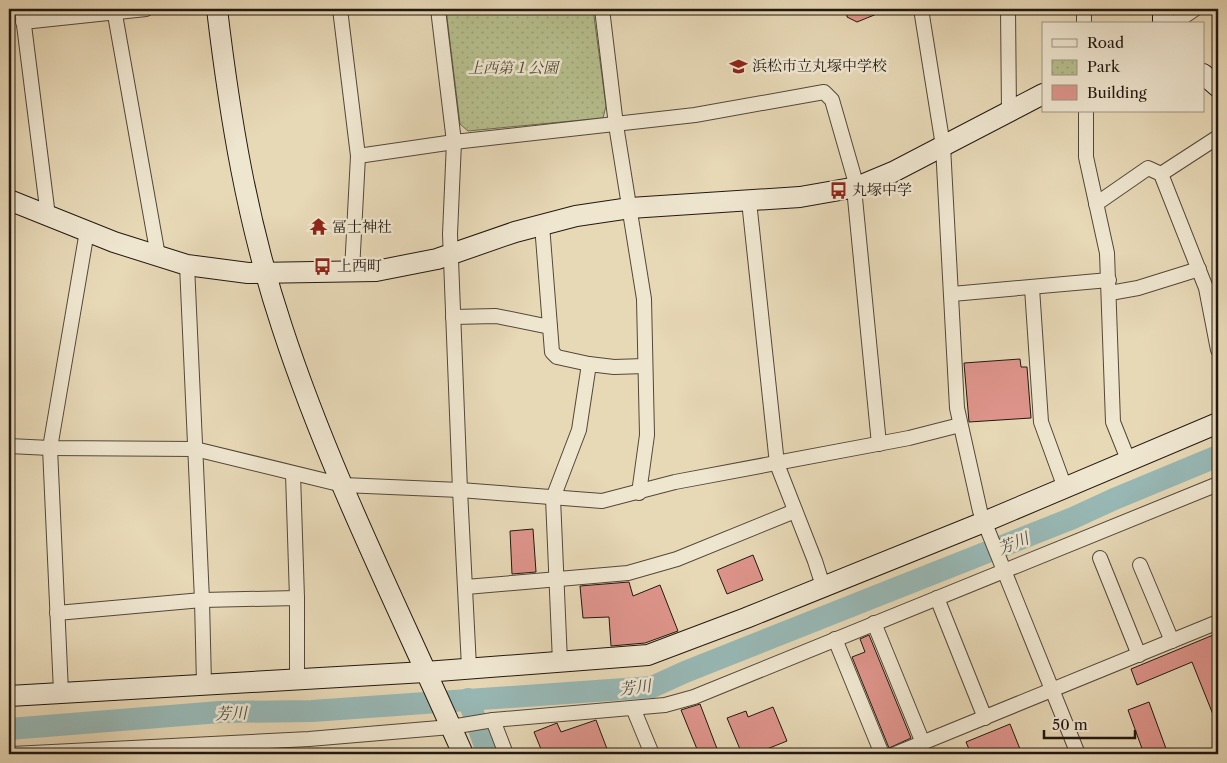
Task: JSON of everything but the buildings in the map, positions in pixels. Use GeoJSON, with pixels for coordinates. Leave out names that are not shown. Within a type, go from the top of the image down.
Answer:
{"type":"FeatureCollection","features":[{"type":"Feature","properties":{"kind":"street"},"geometry":{"type":"LineString","coordinates":[[48,216],[23,16],[146,9]]}},
{"type":"Feature","properties":{"kind":"street"},"geometry":{"type":"LineString","coordinates":[[217,9],[237,157],[265,273],[292,356],[344,486],[428,676],[454,724],[463,754]]}},
{"type":"Feature","properties":{"kind":"street"},"geometry":{"type":"LineString","coordinates":[[340,9],[358,156],[352,271]]}},
{"type":"Feature","properties":{"kind":"street"},"geometry":{"type":"LineString","coordinates":[[438,9],[454,142],[451,255],[452,317],[470,667]]}},
{"type":"Feature","properties":{"kind":"street"},"geometry":{"type":"LineString","coordinates":[[602,9],[616,125],[644,299],[647,441],[639,493]]}},
{"type":"Feature","properties":{"kind":"street"},"geometry":{"type":"LineString","coordinates":[[921,9],[943,146],[960,425],[986,525],[1078,754]]}},
{"type":"Feature","properties":{"kind":"street"},"geometry":{"type":"LineString","coordinates":[[1008,9],[1008,112]]}},
{"type":"Feature","properties":{"kind":"street"},"geometry":{"type":"LineString","coordinates":[[1084,9],[1084,22]]}},
{"type":"Feature","properties":{"kind":"street"},"geometry":{"type":"LineString","coordinates":[[1163,9],[1163,22]]}},
{"type":"Feature","properties":{"kind":"street"},"geometry":{"type":"LineString","coordinates":[[1177,22],[1195,9]]}},
{"type":"Feature","properties":{"kind":"street"},"geometry":{"type":"LineString","coordinates":[[114,11],[158,256]]}},
{"type":"Feature","properties":{"kind":"street"},"geometry":{"type":"LineString","coordinates":[[1204,75],[1218,87]]}},
{"type":"Feature","properties":{"kind":"street"},"geometry":{"type":"LineString","coordinates":[[358,156],[454,142],[695,115],[826,93],[832,100],[855,187],[879,444]]}},
{"type":"Feature","properties":{"kind":"street"},"geometry":{"type":"LineString","coordinates":[[9,200],[87,231],[187,266],[235,272],[265,273],[376,271],[404,267],[451,255],[515,232],[576,216],[630,208],[808,196],[855,187],[872,182],[1042,95]]}},
{"type":"Feature","properties":{"kind":"street"},"geometry":{"type":"LineString","coordinates":[[1086,112],[1086,157],[1107,253],[1110,286],[1113,422],[1129,462]]}},
{"type":"Feature","properties":{"kind":"street"},"geometry":{"type":"LineString","coordinates":[[1161,174],[1218,137]]}},
{"type":"Feature","properties":{"kind":"street"},"geometry":{"type":"LineString","coordinates":[[1096,204],[1148,168],[1161,174],[1199,269],[1212,285],[1218,350]]}},
{"type":"Feature","properties":{"kind":"street"},"geometry":{"type":"LineString","coordinates":[[749,201],[777,464],[823,586]]}},
{"type":"Feature","properties":{"kind":"street"},"geometry":{"type":"LineString","coordinates":[[542,225],[551,348],[554,355],[588,364],[614,367],[645,366]]}},
{"type":"Feature","properties":{"kind":"street"},"geometry":{"type":"LineString","coordinates":[[61,692],[50,448],[87,231]]}},
{"type":"Feature","properties":{"kind":"street"},"geometry":{"type":"LineString","coordinates":[[187,266],[204,684]]}},
{"type":"Feature","properties":{"kind":"street"},"geometry":{"type":"LineString","coordinates":[[952,294],[1032,288],[1110,286],[1138,288],[1199,269]]}},
{"type":"Feature","properties":{"kind":"street"},"geometry":{"type":"LineString","coordinates":[[1032,288],[1040,422],[1065,488]]}},
{"type":"Feature","properties":{"kind":"street"},"geometry":{"type":"LineString","coordinates":[[452,317],[496,316],[550,327]]}},
{"type":"Feature","properties":{"kind":"street"},"geometry":{"type":"LineString","coordinates":[[560,662],[554,580],[553,498],[579,430],[588,364]]}},
{"type":"Feature","properties":{"kind":"street"},"geometry":{"type":"LineString","coordinates":[[9,696],[297,679],[428,676],[470,667],[648,655],[823,586],[986,525],[1065,488],[1218,423]]}},
{"type":"Feature","properties":{"kind":"street"},"geometry":{"type":"LineString","coordinates":[[9,446],[195,449],[344,486],[460,490],[602,501],[676,482],[879,444],[960,425]]}},
{"type":"Feature","properties":{"kind":"street"},"geometry":{"type":"LineString","coordinates":[[293,474],[297,598],[297,679]]}},
{"type":"Feature","properties":{"kind":"street"},"geometry":{"type":"LineString","coordinates":[[12,754],[204,748],[262,740],[666,705],[694,697],[937,598],[1003,568],[1218,484]]}},
{"type":"Feature","properties":{"kind":"street"},"geometry":{"type":"LineString","coordinates":[[466,587],[628,573],[677,559],[795,511]]}},
{"type":"Feature","properties":{"kind":"street"},"geometry":{"type":"LineString","coordinates":[[1100,558],[1139,655]]}},
{"type":"Feature","properties":{"kind":"street"},"geometry":{"type":"LineString","coordinates":[[1140,565],[1172,641]]}},
{"type":"Feature","properties":{"kind":"street"},"geometry":{"type":"LineString","coordinates":[[57,613],[202,600],[297,598]]}},
{"type":"Feature","properties":{"kind":"street"},"geometry":{"type":"LineString","coordinates":[[937,598],[985,718]]}},
{"type":"Feature","properties":{"kind":"street"},"geometry":{"type":"LineString","coordinates":[[895,754],[1218,622]]}},
{"type":"Feature","properties":{"kind":"street"},"geometry":{"type":"LineString","coordinates":[[874,623],[923,743]]}},
{"type":"Feature","properties":{"kind":"street"},"geometry":{"type":"LineString","coordinates":[[836,639],[882,754]]}},
{"type":"Feature","properties":{"kind":"street"},"geometry":{"type":"LineString","coordinates":[[634,708],[652,754]]}},
{"type":"Feature","properties":{"kind":"street"},"geometry":{"type":"LineString","coordinates":[[489,721],[506,754]]}},
{"type":"Feature","properties":{"kind":"street"},"geometry":{"type":"LineString","coordinates":[[231,754],[262,740]]}},
{"type":"Feature","properties":{"kind":"green space","name":"上西第１公園"},"geometry":{"type":"Polygon","coordinates":[[[446,9],[593,9],[606,106],[603,118],[468,131],[460,124],[446,9]]]}},
{"type":"Feature","properties":{"kind":"waterway","name":"芳川"},"geometry":{"type":"LineString","coordinates":[[9,729],[220,712],[312,711],[652,687],[685,672],[1073,518],[1218,456]]}},
{"type":"Feature","properties":{"kind":"waterway"},"geometry":{"type":"LineString","coordinates":[[468,699],[488,754]]}},
{"type":"Feature","properties":{"kind":"place","name":"浜松市立丸塚中学校"},"geometry":{"type":"Point","coordinates":[738,66]}},
{"type":"Feature","properties":{"kind":"place","name":"丸塚中学"},"geometry":{"type":"Point","coordinates":[838,190]}},
{"type":"Feature","properties":{"kind":"place","name":"冨士神社"},"geometry":{"type":"Point","coordinates":[318,227]}},
{"type":"Feature","properties":{"kind":"place","name":"上西町"},"geometry":{"type":"Point","coordinates":[323,266]}}]}
